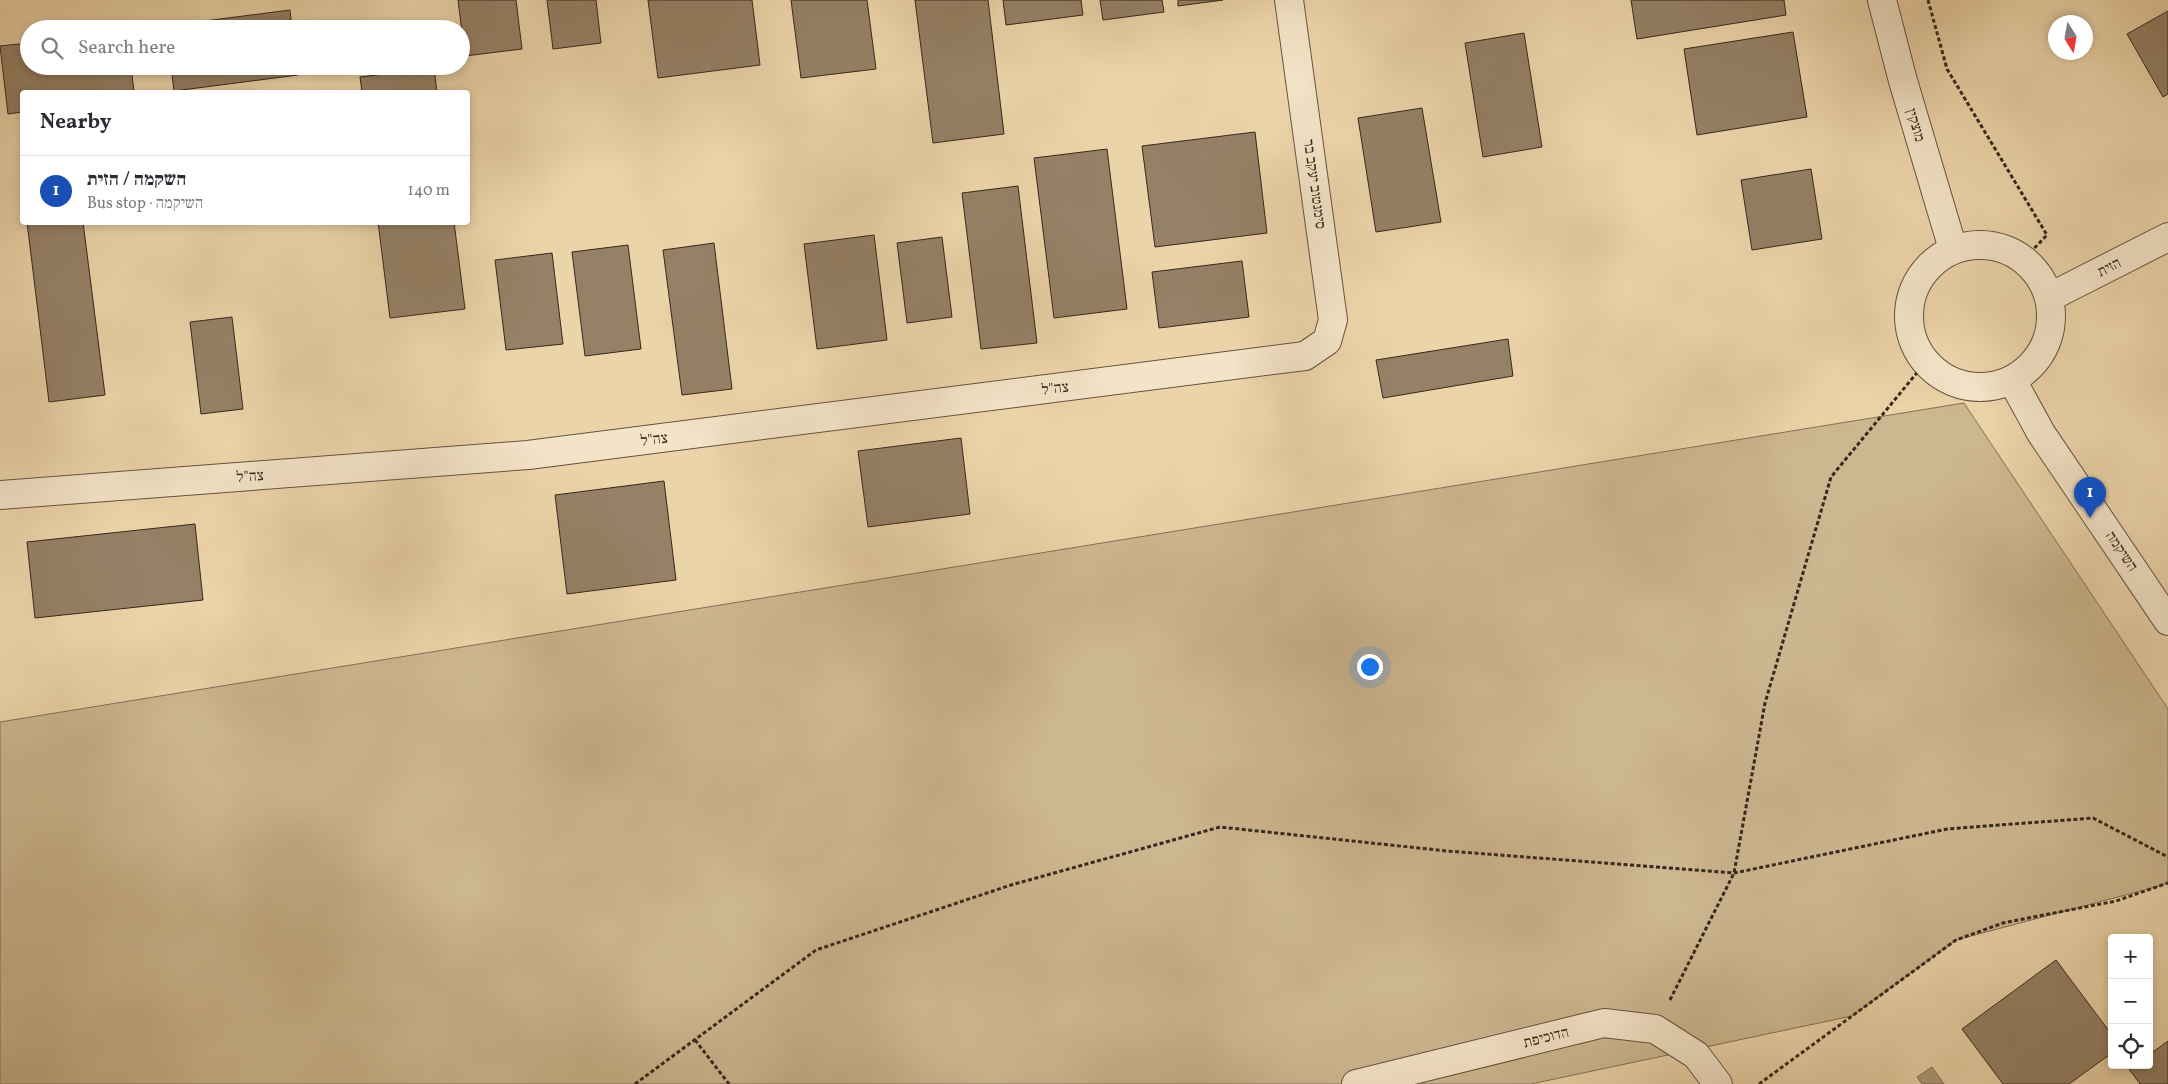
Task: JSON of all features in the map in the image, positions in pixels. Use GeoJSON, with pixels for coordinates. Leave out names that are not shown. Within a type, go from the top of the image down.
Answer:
{"type":"FeatureCollection","features":[{"type":"Feature","properties":{"kind":"street","name":"סימנטוב יעקב בר"},"geometry":{"type":"LineString","coordinates":[[1290,0],[1333,320],[1327,341],[1305,356]]}},
{"type":"Feature","properties":{"kind":"street","name":"מוצקין"},"geometry":{"type":"LineString","coordinates":[[1882,0],[1902,81],[1953,249]]}},
{"type":"Feature","properties":{"kind":"street","name":"הזית"},"geometry":{"type":"LineString","coordinates":[[2050,297],[2168,237]]}},
{"type":"Feature","properties":{"kind":"street"},"geometry":{"type":"LineString","coordinates":[[1978,244],[2010,251],[2023,260],[2034,267],[2050,297],[2051,330],[2041,355],[2020,376],[1995,387],[1958,385],[1944,378],[1925,363],[1915,348],[1908,324],[1908,305],[1917,281],[1936,259],[1953,249],[1978,244]]}},
{"type":"Feature","properties":{"kind":"street","name":"צה\"ל"},"geometry":{"type":"LineString","coordinates":[[0,495],[528,455],[1305,356]]}},
{"type":"Feature","properties":{"kind":"street","name":"השיקמה"},"geometry":{"type":"LineString","coordinates":[[2012,380],[2041,433],[2168,621]]}},
{"type":"Feature","properties":{"kind":"street","name":"הדוכיפת"},"geometry":{"type":"LineString","coordinates":[[1356,1084],[1604,1023],[1655,1029],[1696,1055],[1718,1084]]}},
{"type":"Feature","properties":{"kind":"path"},"geometry":{"type":"LineString","coordinates":[[1928,0],[1947,69],[2047,235],[2023,260]]}},
{"type":"Feature","properties":{"kind":"path"},"geometry":{"type":"LineString","coordinates":[[1655,1029],[1734,873],[1764,703],[1831,477],[1925,363]]}},
{"type":"Feature","properties":{"kind":"path"},"geometry":{"type":"LineString","coordinates":[[635,1084],[816,950],[1011,885],[1220,827],[1447,851],[1734,873],[1947,828],[2093,818],[2168,857]]}},
{"type":"Feature","properties":{"kind":"path"},"geometry":{"type":"LineString","coordinates":[[1759,1084],[1956,940],[2003,923],[2116,901],[2168,883]]}},
{"type":"Feature","properties":{"kind":"path"},"geometry":{"type":"LineString","coordinates":[[695,1040],[729,1084]]}},
{"type":"Feature","properties":{"kind":"shaded area"},"geometry":{"type":"Polygon","coordinates":[[[1964,403],[2168,709],[2168,881],[2163,885],[1956,940],[1852,1016],[1531,1084],[0,1084],[0,722],[1964,403]]]}},
{"type":"Feature","properties":{"kind":"shaded area"},"geometry":{"type":"Polygon","coordinates":[[[1932,1067],[1944,1084],[1922,1084],[1917,1077],[1932,1067]]]}},
{"type":"Feature","properties":{"kind":"building"},"geometry":{"type":"Polygon","coordinates":[[[458,0],[516,0],[522,49],[470,55],[470,20],[460,20],[458,0]]]}},
{"type":"Feature","properties":{"kind":"building"},"geometry":{"type":"Polygon","coordinates":[[[547,0],[596,0],[601,43],[553,49],[547,0]]]}},
{"type":"Feature","properties":{"kind":"building"},"geometry":{"type":"Polygon","coordinates":[[[648,0],[752,0],[760,65],[658,78],[648,0]]]}},
{"type":"Feature","properties":{"kind":"building"},"geometry":{"type":"Polygon","coordinates":[[[791,0],[867,0],[876,69],[801,78],[791,0]]]}},
{"type":"Feature","properties":{"kind":"building"},"geometry":{"type":"Polygon","coordinates":[[[915,0],[988,0],[1004,134],[933,143],[915,0]]]}},
{"type":"Feature","properties":{"kind":"building"},"geometry":{"type":"Polygon","coordinates":[[[1003,0],[1081,0],[1083,15],[1006,25],[1003,0]]]}},
{"type":"Feature","properties":{"kind":"building"},"geometry":{"type":"Polygon","coordinates":[[[1100,0],[1162,0],[1164,12],[1103,20],[1100,0]]]}},
{"type":"Feature","properties":{"kind":"building"},"geometry":{"type":"Polygon","coordinates":[[[1178,0],[1223,0],[1178,6],[1178,0]]]}},
{"type":"Feature","properties":{"kind":"building"},"geometry":{"type":"Polygon","coordinates":[[[1631,0],[1784,0],[1786,15],[1637,39],[1631,0]]]}},
{"type":"Feature","properties":{"kind":"building"},"geometry":{"type":"Polygon","coordinates":[[[290,10],[291,20],[212,20],[290,10]]]}},
{"type":"Feature","properties":{"kind":"building"},"geometry":{"type":"Polygon","coordinates":[[[2168,11],[2168,94],[2163,97],[2127,34],[2168,11]]]}},
{"type":"Feature","properties":{"kind":"building"},"geometry":{"type":"Polygon","coordinates":[[[1793,32],[1807,117],[1697,135],[1684,49],[1793,32]]]}},
{"type":"Feature","properties":{"kind":"building"},"geometry":{"type":"Polygon","coordinates":[[[1524,33],[1542,147],[1483,157],[1465,43],[1524,33]]]}},
{"type":"Feature","properties":{"kind":"building"},"geometry":{"type":"Polygon","coordinates":[[[20,44],[20,75],[132,75],[134,90],[20,90],[20,112],[8,114],[0,46],[20,44]]]}},
{"type":"Feature","properties":{"kind":"building"},"geometry":{"type":"Polygon","coordinates":[[[172,75],[298,75],[182,90],[174,90],[172,75]]]}},
{"type":"Feature","properties":{"kind":"building"},"geometry":{"type":"Polygon","coordinates":[[[376,75],[435,75],[437,90],[362,90],[360,77],[376,75]]]}},
{"type":"Feature","properties":{"kind":"building"},"geometry":{"type":"Polygon","coordinates":[[[1422,108],[1441,222],[1376,232],[1358,118],[1422,108]]]}},
{"type":"Feature","properties":{"kind":"building"},"geometry":{"type":"Polygon","coordinates":[[[1255,132],[1267,233],[1155,247],[1142,146],[1255,132]]]}},
{"type":"Feature","properties":{"kind":"building"},"geometry":{"type":"Polygon","coordinates":[[[1107,149],[1127,309],[1054,318],[1034,158],[1107,149]]]}},
{"type":"Feature","properties":{"kind":"building"},"geometry":{"type":"Polygon","coordinates":[[[1811,169],[1822,239],[1752,250],[1741,180],[1811,169]]]}},
{"type":"Feature","properties":{"kind":"building"},"geometry":{"type":"Polygon","coordinates":[[[1018,186],[1037,343],[981,349],[962,193],[1018,186]]]}},
{"type":"Feature","properties":{"kind":"building"},"geometry":{"type":"Polygon","coordinates":[[[27,225],[83,225],[105,395],[49,402],[27,225]]]}},
{"type":"Feature","properties":{"kind":"building"},"geometry":{"type":"Polygon","coordinates":[[[378,225],[454,225],[465,309],[390,318],[378,225]]]}},
{"type":"Feature","properties":{"kind":"building"},"geometry":{"type":"Polygon","coordinates":[[[874,235],[887,340],[817,349],[804,244],[874,235]]]}},
{"type":"Feature","properties":{"kind":"building"},"geometry":{"type":"Polygon","coordinates":[[[942,237],[952,317],[907,323],[897,243],[942,237]]]}},
{"type":"Feature","properties":{"kind":"building"},"geometry":{"type":"Polygon","coordinates":[[[714,243],[732,389],[682,395],[663,250],[714,243]]]}},
{"type":"Feature","properties":{"kind":"building"},"geometry":{"type":"Polygon","coordinates":[[[628,245],[641,349],[585,356],[572,252],[628,245]]]}},
{"type":"Feature","properties":{"kind":"building"},"geometry":{"type":"Polygon","coordinates":[[[552,253],[563,344],[506,350],[495,260],[552,253]]]}},
{"type":"Feature","properties":{"kind":"building"},"geometry":{"type":"Polygon","coordinates":[[[1242,261],[1249,317],[1159,328],[1152,272],[1242,261]]]}},
{"type":"Feature","properties":{"kind":"building"},"geometry":{"type":"Polygon","coordinates":[[[232,317],[243,409],[201,414],[190,322],[232,317]]]}},
{"type":"Feature","properties":{"kind":"building"},"geometry":{"type":"Polygon","coordinates":[[[1508,339],[1513,376],[1383,398],[1376,360],[1508,339]]]}},
{"type":"Feature","properties":{"kind":"building"},"geometry":{"type":"Polygon","coordinates":[[[961,438],[970,514],[868,527],[858,451],[961,438]]]}},
{"type":"Feature","properties":{"kind":"building"},"geometry":{"type":"Polygon","coordinates":[[[664,481],[676,580],[567,594],[555,495],[664,481]]]}},
{"type":"Feature","properties":{"kind":"building"},"geometry":{"type":"Polygon","coordinates":[[[195,524],[203,600],[35,618],[27,542],[195,524]]]}},
{"type":"Feature","properties":{"kind":"building"},"geometry":{"type":"Polygon","coordinates":[[[2056,960],[2108,1030],[2108,1056],[2069,1084],[2003,1084],[1962,1029],[2056,960]]]}},
{"type":"Feature","properties":{"kind":"building"},"geometry":{"type":"Polygon","coordinates":[[[2168,1041],[2168,1084],[2140,1084],[2129,1069],[2153,1069],[2153,1052],[2168,1041]]]}},
{"type":"Feature","properties":{"kind":"place","name":"השקמה / הזית"},"geometry":{"type":"Point","coordinates":[2090,518]}}]}
